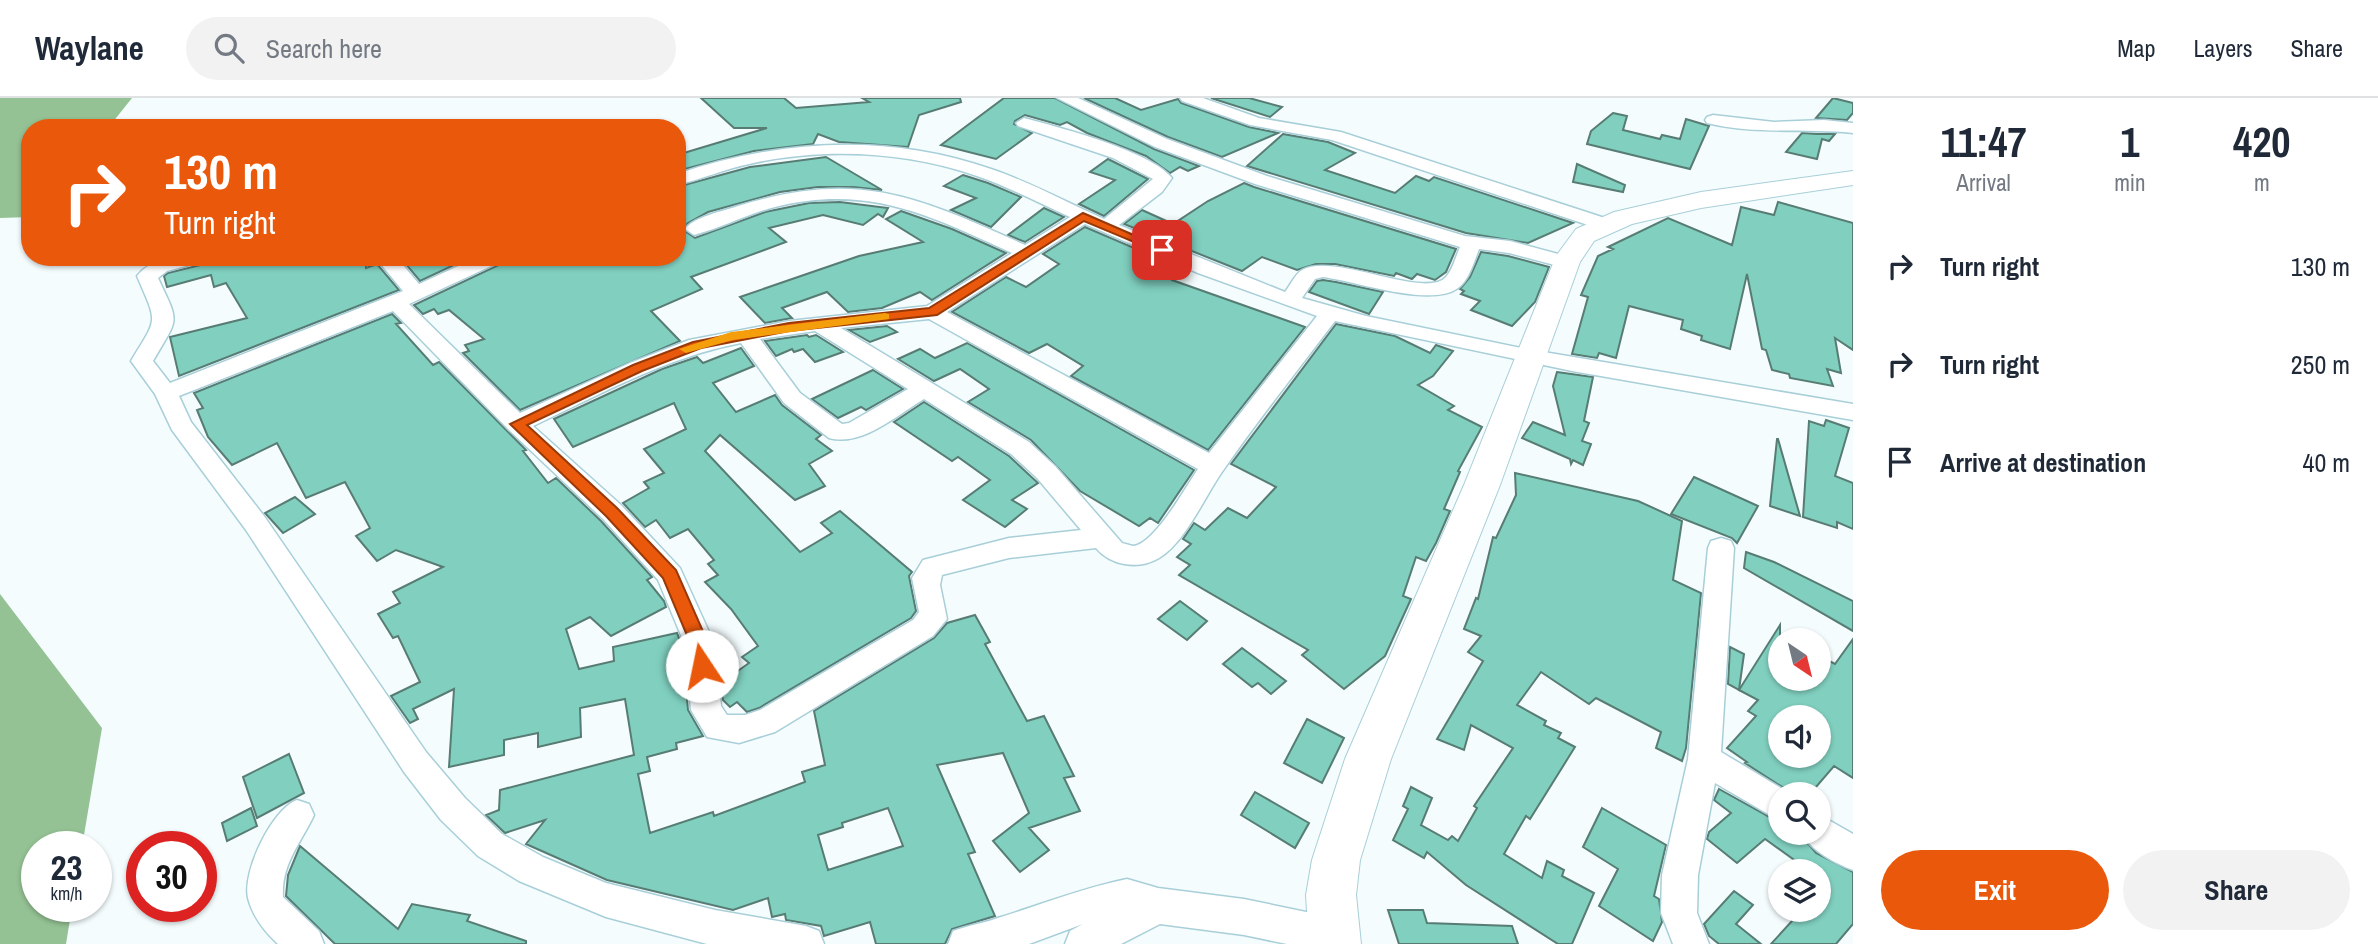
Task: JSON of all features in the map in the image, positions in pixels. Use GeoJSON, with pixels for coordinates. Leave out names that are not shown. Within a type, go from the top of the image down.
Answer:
{"type":"FeatureCollection","features":[{"type":"Feature","properties":{"kind":"street"},"geometry":{"type":"LineString","coordinates":[[1065,98],[1161,143],[1235,172],[1472,243],[1510,247],[1566,262]]}},
{"type":"Feature","properties":{"kind":"street"},"geometry":{"type":"LineString","coordinates":[[1188,98],[1256,122],[1335,136],[1607,225]]}},
{"type":"Feature","properties":{"kind":"street"},"geometry":{"type":"LineString","coordinates":[[1713,120],[1774,127],[1824,125],[1853,128]]}},
{"type":"Feature","properties":{"kind":"street"},"geometry":{"type":"LineString","coordinates":[[1024,123],[1135,161],[1153,169],[1163,178],[1156,188],[1106,226]]}},
{"type":"Feature","properties":{"kind":"street"},"geometry":{"type":"LineString","coordinates":[[686,176],[765,154],[837,148],[874,149],[973,169],[1083,217],[1290,300],[1330,313],[1528,356],[1853,412]]}},
{"type":"Feature","properties":{"kind":"street"},"geometry":{"type":"LineString","coordinates":[[966,944],[997,937],[1094,903],[1127,896],[1158,906],[1244,917],[1335,940],[1331,895],[1336,860],[1367,759],[1482,485],[1528,356],[1566,262],[1585,235],[1607,225],[1701,200],[1853,178]]}},
{"type":"Feature","properties":{"kind":"street"},"geometry":{"type":"LineString","coordinates":[[694,229],[740,210],[780,200],[824,193],[862,194],[895,200],[930,211],[1027,253]]}},
{"type":"Feature","properties":{"kind":"street"},"geometry":{"type":"LineString","coordinates":[[517,424],[638,368],[697,345],[745,334],[818,323],[933,312],[1083,217]]}},
{"type":"Feature","properties":{"kind":"street"},"geometry":{"type":"LineString","coordinates":[[1290,300],[1308,275],[1322,271],[1422,287],[1447,286],[1453,282],[1472,243]]}},
{"type":"Feature","properties":{"kind":"street"},"geometry":{"type":"LineString","coordinates":[[147,266],[147,279],[165,316],[164,324],[142,361],[166,393],[180,424],[255,523],[415,762],[453,809],[490,845],[531,869],[606,900],[715,928],[806,944]]}},
{"type":"Feature","properties":{"kind":"street"},"geometry":{"type":"LineString","coordinates":[[390,266],[405,297],[517,424],[612,512],[670,575],[700,645],[706,710],[718,727],[734,731],[751,728],[771,719],[923,628],[933,619],[932,604],[924,579],[933,567],[1009,548],[1101,538]]}},
{"type":"Feature","properties":{"kind":"street"},"geometry":{"type":"LineString","coordinates":[[166,393],[405,297],[475,266]]}},
{"type":"Feature","properties":{"kind":"street"},"geometry":{"type":"LineString","coordinates":[[933,312],[1213,466]]}},
{"type":"Feature","properties":{"kind":"street"},"geometry":{"type":"LineString","coordinates":[[818,323],[1035,460],[1113,550],[1133,555],[1150,551],[1170,532],[1213,466],[1330,313]]}},
{"type":"Feature","properties":{"kind":"street"},"geometry":{"type":"LineString","coordinates":[[745,334],[792,398],[837,432],[855,430],[924,389]]}},
{"type":"Feature","properties":{"kind":"street"},"geometry":{"type":"LineString","coordinates":[[1691,944],[1679,913],[1680,875],[1704,759],[1721,548]]}},
{"type":"Feature","properties":{"kind":"street"},"geometry":{"type":"LineString","coordinates":[[1704,759],[1768,799]]}},
{"type":"Feature","properties":{"kind":"street"},"geometry":{"type":"LineString","coordinates":[[297,815],[271,857],[265,892],[270,908],[306,944]]}},
{"type":"Feature","properties":{"kind":"street"},"geometry":{"type":"LineString","coordinates":[[1831,839],[1853,854]]}},
{"type":"Feature","properties":{"kind":"street"},"geometry":{"type":"LineString","coordinates":[[1083,944],[1158,906]]}},
{"type":"Feature","properties":{"kind":"green space"},"geometry":{"type":"Polygon","coordinates":[[[0,98],[132,98],[115,119],[21,119],[21,217],[0,218],[0,98]]]}},
{"type":"Feature","properties":{"kind":"green space"},"geometry":{"type":"Polygon","coordinates":[[[0,594],[102,728],[85,831],[21,831],[21,922],[70,922],[66,944],[0,944],[0,594]]]}},
{"type":"Feature","properties":{"kind":"building"},"geometry":{"type":"Polygon","coordinates":[[[701,98],[784,98],[796,108],[869,102],[862,98],[960,98],[961,102],[919,115],[908,147],[839,142],[818,134],[813,144],[754,151],[686,169],[686,152],[767,128],[734,128],[701,98]]]}},
{"type":"Feature","properties":{"kind":"building"},"geometry":{"type":"Polygon","coordinates":[[[1004,98],[1055,98],[1154,149],[1199,166],[1188,171],[1180,167],[1170,173],[1146,156],[1087,133],[1067,122],[1060,125],[1025,115],[1014,124],[1032,133],[996,159],[941,145],[1004,98]]]}},
{"type":"Feature","properties":{"kind":"building"},"geometry":{"type":"Polygon","coordinates":[[[1084,98],[1115,98],[1141,110],[1178,99],[1181,103],[1249,127],[1278,133],[1222,157],[1168,137],[1084,98]]]}},
{"type":"Feature","properties":{"kind":"building"},"geometry":{"type":"Polygon","coordinates":[[[1211,98],[1249,98],[1282,107],[1270,117],[1211,98]]]}},
{"type":"Feature","properties":{"kind":"building"},"geometry":{"type":"Polygon","coordinates":[[[1833,98],[1853,103],[1853,113],[1847,120],[1816,118],[1833,98]]]}},
{"type":"Feature","properties":{"kind":"building"},"geometry":{"type":"Polygon","coordinates":[[[1613,113],[1627,116],[1623,130],[1660,139],[1662,135],[1680,139],[1686,119],[1709,126],[1690,169],[1587,144],[1591,131],[1613,113]]]}},
{"type":"Feature","properties":{"kind":"building"},"geometry":{"type":"Polygon","coordinates":[[[1802,133],[1835,134],[1829,141],[1822,139],[1817,159],[1786,152],[1802,133]]]}},
{"type":"Feature","properties":{"kind":"building"},"geometry":{"type":"Polygon","coordinates":[[[1283,134],[1328,142],[1355,153],[1325,170],[1395,193],[1416,176],[1429,181],[1434,177],[1573,223],[1528,243],[1466,233],[1247,166],[1283,134]]]}},
{"type":"Feature","properties":{"kind":"building"},"geometry":{"type":"Polygon","coordinates":[[[826,157],[882,190],[818,187],[780,192],[708,212],[686,225],[686,185],[750,167],[826,157]]]}},
{"type":"Feature","properties":{"kind":"building"},"geometry":{"type":"Polygon","coordinates":[[[1108,159],[1148,179],[1104,216],[1079,204],[1115,180],[1090,172],[1108,159]]]}},
{"type":"Feature","properties":{"kind":"building"},"geometry":{"type":"Polygon","coordinates":[[[1577,164],[1625,185],[1623,192],[1573,182],[1577,164]]]}},
{"type":"Feature","properties":{"kind":"building"},"geometry":{"type":"Polygon","coordinates":[[[963,175],[1021,197],[991,227],[951,210],[976,198],[944,186],[963,175]]]}},
{"type":"Feature","properties":{"kind":"building"},"geometry":{"type":"Polygon","coordinates":[[[1244,183],[1456,249],[1446,272],[1435,280],[1417,274],[1412,279],[1396,273],[1394,276],[1335,264],[1316,264],[1297,270],[1262,257],[1242,271],[1124,224],[1142,210],[1173,224],[1208,201],[1244,183]]]}},
{"type":"Feature","properties":{"kind":"building"},"geometry":{"type":"Polygon","coordinates":[[[840,202],[888,208],[883,217],[878,214],[863,225],[823,215],[769,228],[786,242],[691,277],[702,289],[651,311],[680,341],[520,410],[463,353],[469,351],[465,345],[484,339],[449,310],[438,314],[434,309],[423,314],[414,305],[497,266],[686,266],[686,232],[695,238],[765,212],[809,203],[840,202]]]}},
{"type":"Feature","properties":{"kind":"building"},"geometry":{"type":"Polygon","coordinates":[[[1778,202],[1853,223],[1853,350],[1835,338],[1841,373],[1827,369],[1833,386],[1790,378],[1789,374],[1772,370],[1766,350],[1762,349],[1747,274],[1730,349],[1701,340],[1702,336],[1681,329],[1683,320],[1629,306],[1616,358],[1599,353],[1597,358],[1572,354],[1588,297],[1581,295],[1598,256],[1613,249],[1608,247],[1668,218],[1732,245],[1741,207],[1774,215],[1778,202]]]}},
{"type":"Feature","properties":{"kind":"building"},"geometry":{"type":"Polygon","coordinates":[[[1044,208],[1064,217],[1025,242],[1008,235],[1044,208]]]}},
{"type":"Feature","properties":{"kind":"building"},"geometry":{"type":"Polygon","coordinates":[[[901,211],[952,229],[1006,253],[932,300],[920,292],[882,308],[848,312],[827,292],[782,308],[792,318],[765,323],[740,297],[859,256],[923,242],[886,219],[901,211]]]}},
{"type":"Feature","properties":{"kind":"building"},"geometry":{"type":"Polygon","coordinates":[[[1085,227],[1176,266],[1172,280],[1305,327],[1208,450],[1071,376],[1083,366],[1047,344],[1029,353],[952,312],[1006,277],[1026,287],[1059,264],[1043,254],[1085,227]]]}},
{"type":"Feature","properties":{"kind":"building"},"geometry":{"type":"Polygon","coordinates":[[[1481,252],[1549,267],[1535,302],[1512,326],[1471,310],[1480,301],[1461,294],[1464,291],[1460,289],[1470,277],[1481,252]]]}},
{"type":"Feature","properties":{"kind":"building"},"geometry":{"type":"Polygon","coordinates":[[[197,266],[379,266],[399,290],[179,376],[170,337],[247,318],[226,283],[214,287],[211,275],[167,287],[164,276],[197,266]]]}},
{"type":"Feature","properties":{"kind":"building"},"geometry":{"type":"Polygon","coordinates":[[[408,266],[452,266],[420,281],[408,266]]]}},
{"type":"Feature","properties":{"kind":"building"},"geometry":{"type":"Polygon","coordinates":[[[1317,281],[1383,292],[1369,314],[1309,292],[1317,281]]]}},
{"type":"Feature","properties":{"kind":"building"},"geometry":{"type":"Polygon","coordinates":[[[392,314],[401,323],[396,324],[433,365],[439,362],[526,450],[523,451],[548,483],[556,478],[601,521],[652,577],[647,580],[664,601],[666,607],[611,636],[590,617],[566,629],[579,669],[614,661],[613,647],[677,633],[682,646],[688,710],[703,736],[676,743],[677,749],[647,757],[650,771],[638,774],[650,833],[713,812],[714,816],[805,782],[802,772],[825,765],[814,711],[934,638],[947,623],[975,615],[990,642],[985,644],[1027,721],[1044,716],[1074,776],[1064,778],[1080,811],[1029,828],[1049,850],[1020,872],[993,841],[1029,813],[1003,753],[937,765],[975,852],[968,854],[995,916],[952,929],[945,944],[876,944],[870,922],[824,936],[821,926],[786,920],[785,914],[772,917],[768,898],[733,910],[607,880],[526,844],[545,820],[505,833],[486,815],[499,810],[500,790],[634,755],[625,699],[580,708],[581,737],[538,747],[538,733],[504,740],[504,755],[449,767],[454,689],[413,709],[418,719],[410,723],[391,696],[420,682],[398,636],[393,638],[378,614],[400,603],[393,592],[443,567],[396,550],[377,561],[356,536],[370,528],[345,482],[306,498],[277,443],[232,465],[208,437],[197,410],[203,408],[194,393],[392,314]],[[888,808],[842,823],[843,827],[818,835],[828,870],[903,846],[888,808]]]}},
{"type":"Feature","properties":{"kind":"building"},"geometry":{"type":"Polygon","coordinates":[[[1336,324],[1395,336],[1430,353],[1436,345],[1453,351],[1433,376],[1418,385],[1454,406],[1448,410],[1482,427],[1458,471],[1460,472],[1444,509],[1450,511],[1436,543],[1426,561],[1416,557],[1403,596],[1411,599],[1385,656],[1344,689],[1302,655],[1308,650],[1179,575],[1190,565],[1177,557],[1191,544],[1183,539],[1194,523],[1205,530],[1228,508],[1247,518],[1276,487],[1231,464],[1336,324]]]}},
{"type":"Feature","properties":{"kind":"building"},"geometry":{"type":"Polygon","coordinates":[[[887,326],[897,332],[870,342],[849,330],[887,326]]]}},
{"type":"Feature","properties":{"kind":"building"},"geometry":{"type":"Polygon","coordinates":[[[816,335],[843,352],[815,362],[803,349],[794,352],[792,349],[776,356],[765,341],[816,335]]]}},
{"type":"Feature","properties":{"kind":"building"},"geometry":{"type":"Polygon","coordinates":[[[967,343],[1194,470],[1158,523],[1150,518],[1139,526],[1080,491],[1031,440],[968,402],[989,389],[960,369],[934,381],[898,359],[920,349],[935,358],[967,343]]]}},
{"type":"Feature","properties":{"kind":"building"},"geometry":{"type":"Polygon","coordinates":[[[741,348],[754,366],[713,383],[736,412],[775,395],[782,405],[821,435],[816,439],[832,451],[809,464],[825,486],[795,500],[720,435],[705,451],[800,552],[832,533],[821,523],[840,511],[912,572],[909,576],[916,611],[911,618],[759,708],[747,712],[737,702],[730,707],[723,700],[721,683],[749,663],[742,657],[758,646],[731,609],[705,582],[718,575],[708,564],[714,560],[688,529],[670,538],[656,520],[645,527],[623,503],[649,488],[644,482],[664,473],[644,449],[686,429],[674,403],[573,447],[554,419],[662,369],[697,357],[703,363],[741,348]]]}},
{"type":"Feature","properties":{"kind":"building"},"geometry":{"type":"Polygon","coordinates":[[[873,370],[903,389],[866,410],[861,407],[838,418],[812,399],[873,370]]]}},
{"type":"Feature","properties":{"kind":"building"},"geometry":{"type":"Polygon","coordinates":[[[1557,372],[1593,377],[1584,421],[1589,423],[1582,441],[1591,444],[1583,465],[1573,460],[1571,464],[1570,459],[1522,438],[1533,422],[1565,435],[1553,386],[1557,372]]]}},
{"type":"Feature","properties":{"kind":"building"},"geometry":{"type":"Polygon","coordinates":[[[924,402],[1009,456],[1038,483],[1012,500],[1027,509],[1005,527],[963,500],[990,480],[958,457],[952,461],[894,422],[924,402]]]}},
{"type":"Feature","properties":{"kind":"building"},"geometry":{"type":"Polygon","coordinates":[[[1826,420],[1849,428],[1835,476],[1853,483],[1853,529],[1837,522],[1837,528],[1803,517],[1809,421],[1824,426],[1826,420]]]}},
{"type":"Feature","properties":{"kind":"building"},"geometry":{"type":"Polygon","coordinates":[[[1778,439],[1800,516],[1770,506],[1778,439]]]}},
{"type":"Feature","properties":{"kind":"building"},"geometry":{"type":"Polygon","coordinates":[[[1515,473],[1638,501],[1682,521],[1673,580],[1701,593],[1686,748],[1682,761],[1656,748],[1661,732],[1596,698],[1589,704],[1541,672],[1517,705],[1546,721],[1544,725],[1561,733],[1558,738],[1575,747],[1530,819],[1526,816],[1504,854],[1542,878],[1547,861],[1564,870],[1562,876],[1594,893],[1572,944],[1558,944],[1466,885],[1427,852],[1424,858],[1393,840],[1408,809],[1403,806],[1411,787],[1432,798],[1421,825],[1448,840],[1452,836],[1458,841],[1477,808],[1474,806],[1513,748],[1471,725],[1464,750],[1437,739],[1483,661],[1468,652],[1481,636],[1464,629],[1476,598],[1478,599],[1493,537],[1496,538],[1516,495],[1515,473]]]}},
{"type":"Feature","properties":{"kind":"building"},"geometry":{"type":"Polygon","coordinates":[[[1694,477],[1758,506],[1737,543],[1732,538],[1671,514],[1694,477]]]}},
{"type":"Feature","properties":{"kind":"building"},"geometry":{"type":"Polygon","coordinates":[[[295,497],[315,514],[283,533],[265,513],[295,497]]]}},
{"type":"Feature","properties":{"kind":"building"},"geometry":{"type":"Polygon","coordinates":[[[1746,552],[1774,562],[1853,601],[1853,631],[1744,568],[1746,552]]]}},
{"type":"Feature","properties":{"kind":"building"},"geometry":{"type":"Polygon","coordinates":[[[1180,601],[1207,621],[1187,640],[1158,619],[1180,601]]]}},
{"type":"Feature","properties":{"kind":"building"},"geometry":{"type":"Polygon","coordinates":[[[1853,639],[1853,778],[1834,766],[1820,782],[1774,782],[1745,763],[1747,762],[1727,748],[1756,716],[1748,711],[1758,700],[1739,690],[1768,644],[1768,691],[1831,691],[1831,662],[1835,664],[1853,639]]]}},
{"type":"Feature","properties":{"kind":"building"},"geometry":{"type":"Polygon","coordinates":[[[1730,647],[1744,654],[1739,690],[1728,684],[1730,647]]]}},
{"type":"Feature","properties":{"kind":"building"},"geometry":{"type":"Polygon","coordinates":[[[1242,648],[1286,681],[1271,694],[1258,683],[1252,687],[1223,664],[1242,648]]]}},
{"type":"Feature","properties":{"kind":"building"},"geometry":{"type":"Polygon","coordinates":[[[1307,719],[1344,738],[1322,783],[1284,763],[1307,719]]]}},
{"type":"Feature","properties":{"kind":"building"},"geometry":{"type":"Polygon","coordinates":[[[289,754],[304,793],[257,818],[243,777],[289,754]]]}},
{"type":"Feature","properties":{"kind":"building"},"geometry":{"type":"Polygon","coordinates":[[[1719,789],[1768,816],[1768,841],[1765,839],[1737,863],[1707,839],[1709,832],[1731,813],[1714,800],[1719,789]]]}},
{"type":"Feature","properties":{"kind":"building"},"geometry":{"type":"Polygon","coordinates":[[[1255,792],[1309,823],[1295,848],[1241,815],[1255,792]]]}},
{"type":"Feature","properties":{"kind":"building"},"geometry":{"type":"Polygon","coordinates":[[[251,808],[257,826],[227,841],[222,823],[251,808]]]}},
{"type":"Feature","properties":{"kind":"building"},"geometry":{"type":"Polygon","coordinates":[[[1602,808],[1666,845],[1654,896],[1659,899],[1662,922],[1653,941],[1599,906],[1618,869],[1583,847],[1602,808]]]}},
{"type":"Feature","properties":{"kind":"building"},"geometry":{"type":"Polygon","coordinates":[[[1773,845],[1809,845],[1816,853],[1828,859],[1793,859],[1773,845]]]}},
{"type":"Feature","properties":{"kind":"building"},"geometry":{"type":"Polygon","coordinates":[[[300,846],[398,929],[412,904],[470,915],[467,921],[526,941],[526,944],[335,944],[286,896],[288,875],[300,846]]]}},
{"type":"Feature","properties":{"kind":"building"},"geometry":{"type":"Polygon","coordinates":[[[1831,861],[1853,872],[1853,924],[1836,944],[1771,944],[1791,922],[1831,922],[1831,861]]]}},
{"type":"Feature","properties":{"kind":"building"},"geometry":{"type":"Polygon","coordinates":[[[1734,891],[1753,905],[1736,924],[1761,944],[1719,944],[1709,936],[1704,924],[1734,891]]]}},
{"type":"Feature","properties":{"kind":"building"},"geometry":{"type":"Polygon","coordinates":[[[1388,910],[1423,910],[1427,923],[1512,926],[1518,944],[1399,944],[1388,910]]]}},
{"type":"Feature","properties":{"kind":"slow traffic"},"geometry":{"type":"LineString","coordinates":[[686,349],[731,336],[885,317]]}},
{"type":"Feature","properties":{"kind":"route"},"geometry":{"type":"LineString","coordinates":[[702,666],[700,645],[670,575],[612,512],[517,424],[638,368],[697,345],[731,336],[789,327],[933,312],[1083,217],[1162,250]]}}]}
